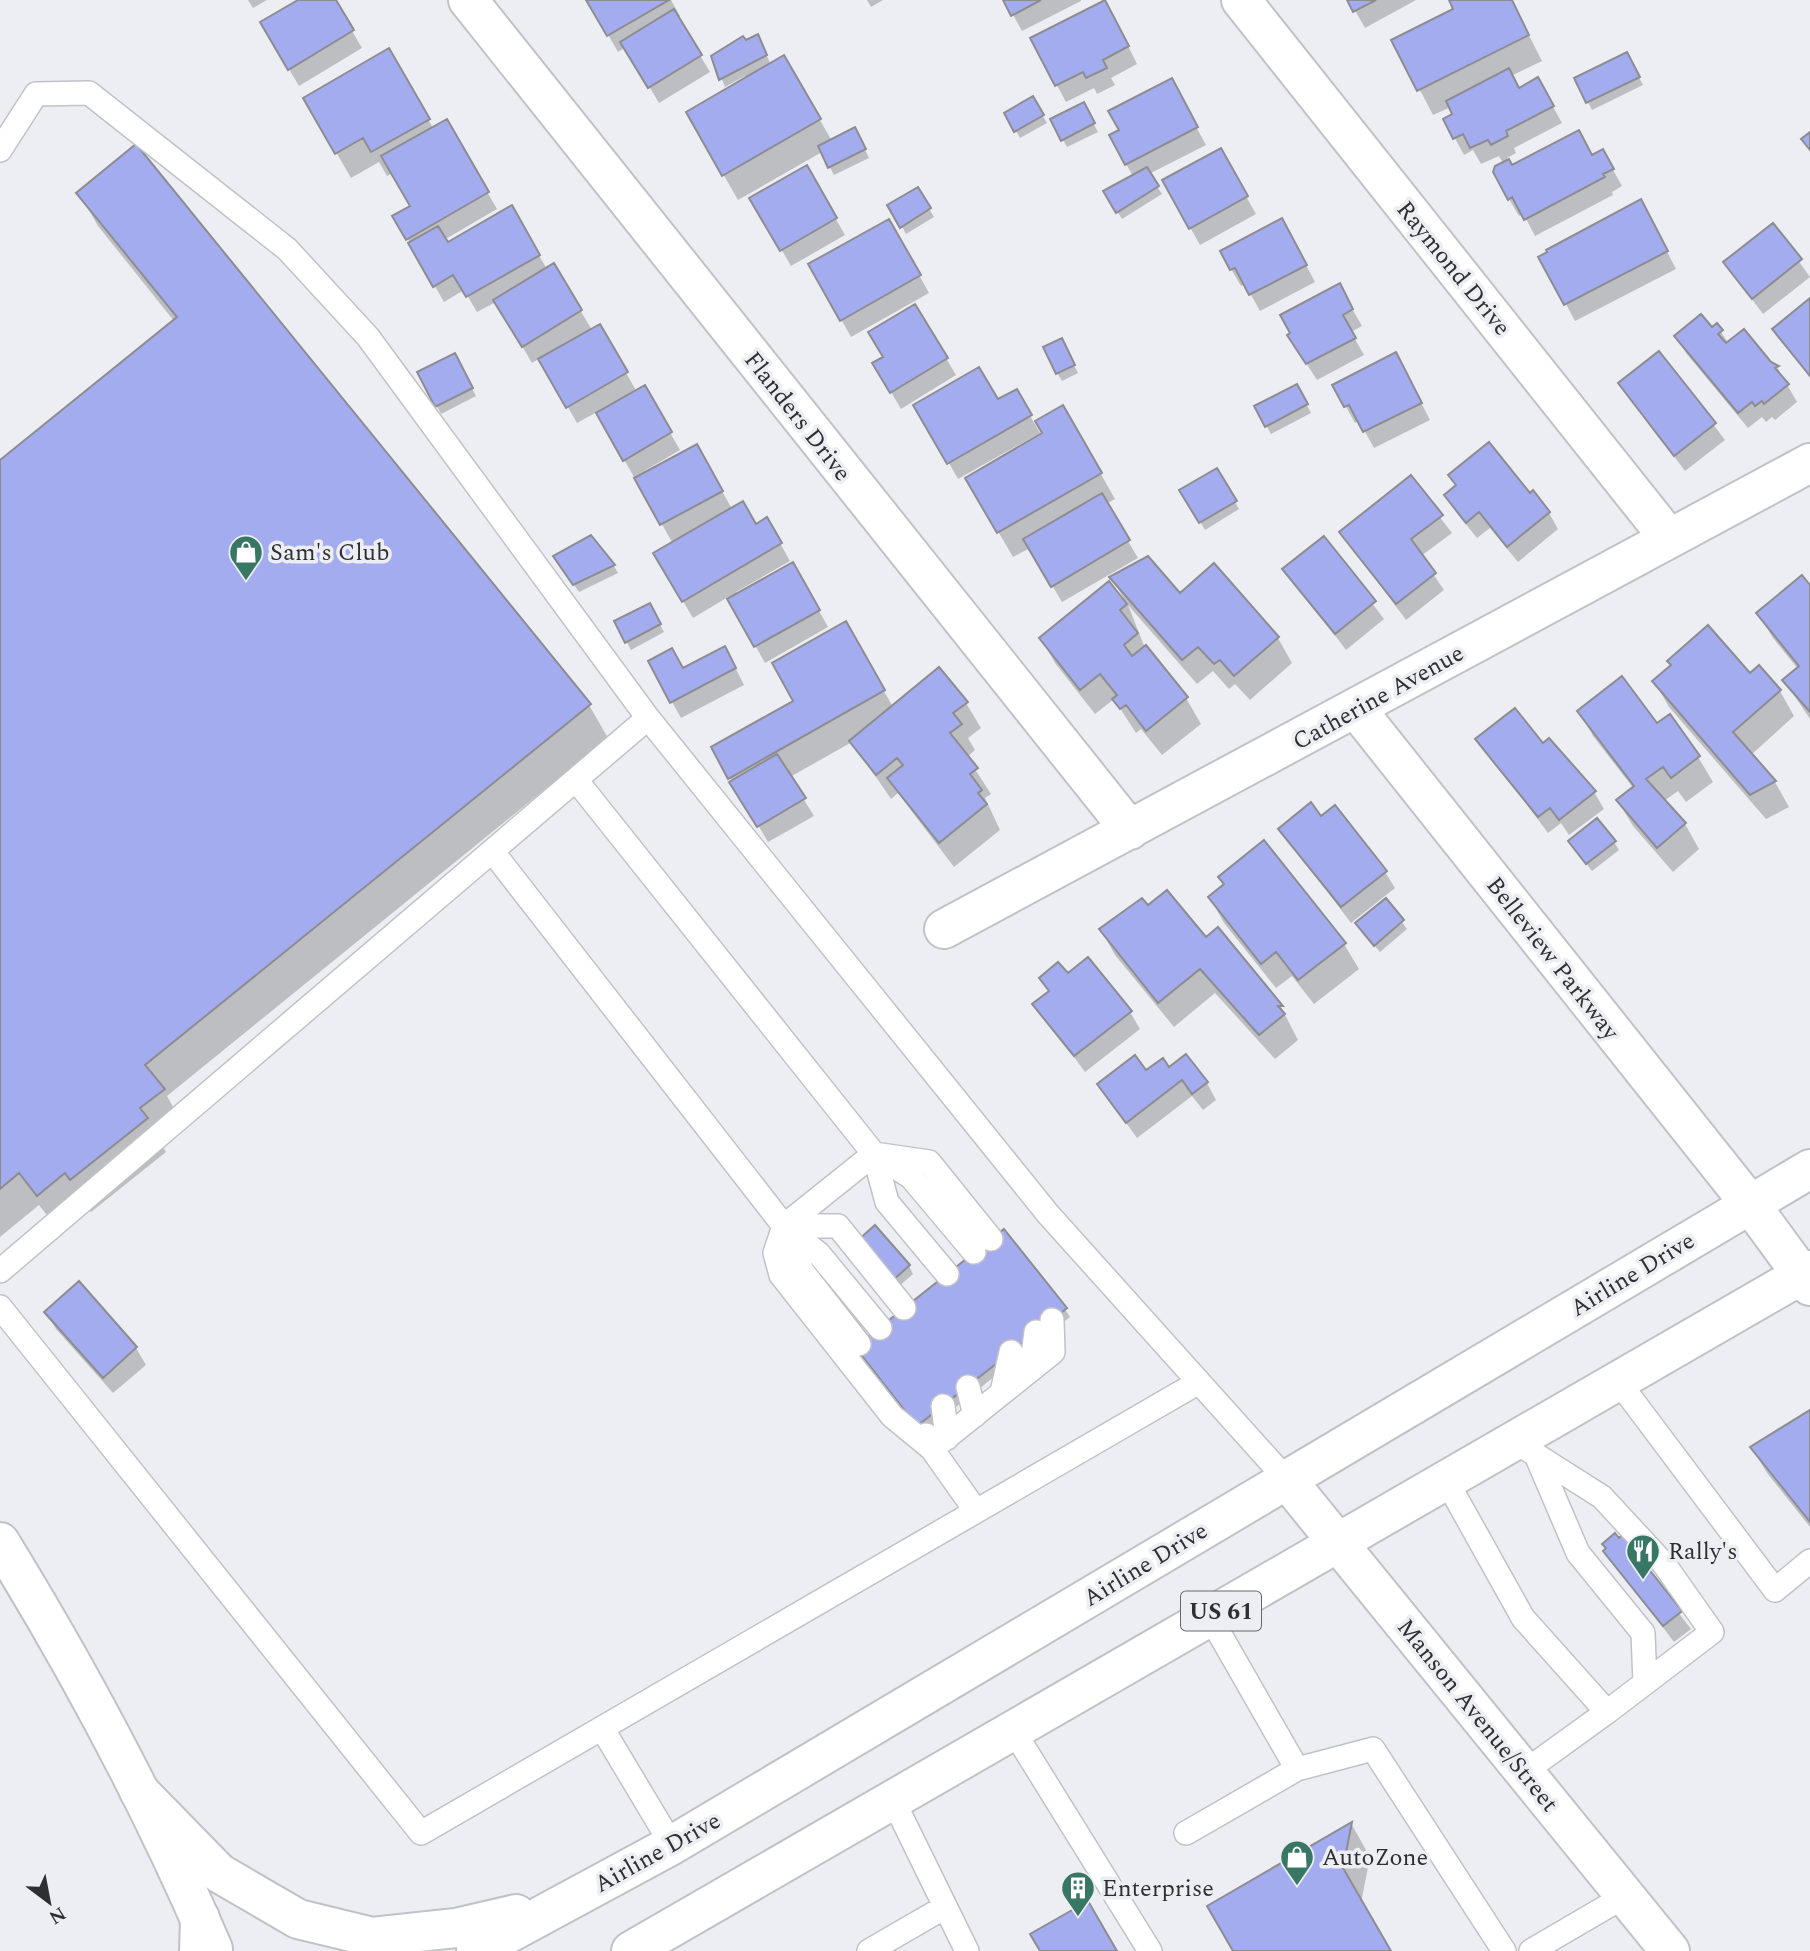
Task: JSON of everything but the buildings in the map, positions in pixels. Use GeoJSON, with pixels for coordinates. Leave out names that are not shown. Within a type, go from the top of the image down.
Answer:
{"type":"FeatureCollection","features":[{"type":"Feature","properties":{"kind":"main road","name":"Flanders Drive"},"geometry":{"type":"LineString","coordinates":[[467,0],[1130,830]]}},
{"type":"Feature","properties":{"kind":"main road","name":"Raymond Drive"},"geometry":{"type":"LineString","coordinates":[[1241,0],[1668,537]]}},
{"type":"Feature","properties":{"kind":"main road","name":"Catherine Avenue"},"geometry":{"type":"LineString","coordinates":[[944,929],[1357,710],[1668,537],[1810,463]]}},
{"type":"Feature","properties":{"kind":"main road","name":"Belleview Parkway"},"geometry":{"type":"LineString","coordinates":[[1357,710],[1807,1277]]}},
{"type":"Feature","properties":{"kind":"main road","name":"Airline Drive"},"geometry":{"type":"LineString","coordinates":[[476,1951],[672,1845],[1810,1169]]}},
{"type":"Feature","properties":{"kind":"main road","name":"US 61"},"geometry":{"type":"LineString","coordinates":[[650,1946],[893,1800],[1446,1480],[1525,1448],[1618,1381],[1807,1277]]}},
{"type":"Feature","properties":{"kind":"main road","name":"Manson Avenue/Street"},"geometry":{"type":"LineString","coordinates":[[1286,1479],[1670,1951]]}},
{"type":"Feature","properties":{"kind":"main road"},"geometry":{"type":"LineString","coordinates":[[0,1542],[52,1626],[139,1791],[204,1940]]}},
{"type":"Feature","properties":{"kind":"main road"},"geometry":{"type":"LineString","coordinates":[[139,1791],[219,1873],[260,1900],[309,1922],[372,1937],[456,1928],[559,1905]]}},
{"type":"Feature","properties":{"kind":"lane"},"geometry":{"type":"LineString","coordinates":[[0,150],[36,94],[89,93],[287,249],[368,337],[648,718],[1048,1214],[1286,1479]]}},
{"type":"Feature","properties":{"kind":"lane"},"geometry":{"type":"LineString","coordinates":[[0,1271],[648,718]]}},
{"type":"Feature","properties":{"kind":"lane"},"geometry":{"type":"LineString","coordinates":[[576,780],[874,1154],[911,1177],[983,1246]]}},
{"type":"Feature","properties":{"kind":"lane"},"geometry":{"type":"LineString","coordinates":[[492,851],[784,1226],[819,1254],[880,1328]]}},
{"type":"Feature","properties":{"kind":"lane"},"geometry":{"type":"LineString","coordinates":[[874,1154],[784,1226],[775,1253],[781,1275],[892,1416],[939,1444]]}},
{"type":"Feature","properties":{"kind":"lane"},"geometry":{"type":"LineString","coordinates":[[874,1154],[887,1202],[947,1274]]}},
{"type":"Feature","properties":{"kind":"lane"},"geometry":{"type":"LineString","coordinates":[[784,1226],[838,1226],[904,1308]]}},
{"type":"Feature","properties":{"kind":"lane"},"geometry":{"type":"LineString","coordinates":[[784,1226],[802,1271],[859,1344]]}},
{"type":"Feature","properties":{"kind":"lane"},"geometry":{"type":"LineString","coordinates":[[0,1307],[421,1833],[1199,1382]]}},
{"type":"Feature","properties":{"kind":"lane"},"geometry":{"type":"LineString","coordinates":[[939,1444],[1054,1352],[1044,1326]]}},
{"type":"Feature","properties":{"kind":"lane"},"geometry":{"type":"LineString","coordinates":[[1002,1392],[1011,1352]]}},
{"type":"Feature","properties":{"kind":"lane"},"geometry":{"type":"LineString","coordinates":[[1618,1381],[1775,1590],[1810,1561]]}},
{"type":"Feature","properties":{"kind":"lane"},"geometry":{"type":"LineString","coordinates":[[968,1387],[975,1415]]}},
{"type":"Feature","properties":{"kind":"lane"},"geometry":{"type":"LineString","coordinates":[[939,1444],[943,1406]]}},
{"type":"Feature","properties":{"kind":"lane"},"geometry":{"type":"LineString","coordinates":[[921,1424],[939,1444],[976,1511]]}},
{"type":"Feature","properties":{"kind":"lane"},"geometry":{"type":"LineString","coordinates":[[1525,1448],[1578,1553],[1643,1633],[1644,1683]]}},
{"type":"Feature","properties":{"kind":"lane"},"geometry":{"type":"LineString","coordinates":[[1524,1772],[1712,1632],[1664,1564],[1602,1497],[1525,1448]]}},
{"type":"Feature","properties":{"kind":"lane"},"geometry":{"type":"LineString","coordinates":[[1446,1480],[1523,1618],[1607,1712]]}},
{"type":"Feature","properties":{"kind":"lane"},"geometry":{"type":"LineString","coordinates":[[1210,1617],[1297,1769]]}},
{"type":"Feature","properties":{"kind":"lane"},"geometry":{"type":"LineString","coordinates":[[602,1728],[672,1845]]}},
{"type":"Feature","properties":{"kind":"lane"},"geometry":{"type":"LineString","coordinates":[[1013,1730],[1150,1951]]}},
{"type":"Feature","properties":{"kind":"lane"},"geometry":{"type":"LineString","coordinates":[[1186,1833],[1297,1769],[1373,1749],[1504,1951]]}},
{"type":"Feature","properties":{"kind":"lane"},"geometry":{"type":"LineString","coordinates":[[893,1800],[967,1951]]}},
{"type":"Feature","properties":{"kind":"lane"},"geometry":{"type":"LineString","coordinates":[[1531,1951],[1625,1896]]}},
{"type":"Feature","properties":{"kind":"lane"},"geometry":{"type":"LineString","coordinates":[[869,1951],[945,1907]]}},
{"type":"Feature","properties":{"kind":"place","name":"Sam's Club"},"geometry":{"type":"Point","coordinates":[246,582]}},
{"type":"Feature","properties":{"kind":"place","name":"Rally's"},"geometry":{"type":"Point","coordinates":[1643,1581]}},
{"type":"Feature","properties":{"kind":"place","name":"AutoZone"},"geometry":{"type":"Point","coordinates":[1297,1887]}},
{"type":"Feature","properties":{"kind":"place","name":"Enterprise"},"geometry":{"type":"Point","coordinates":[1078,1918]}}]}
